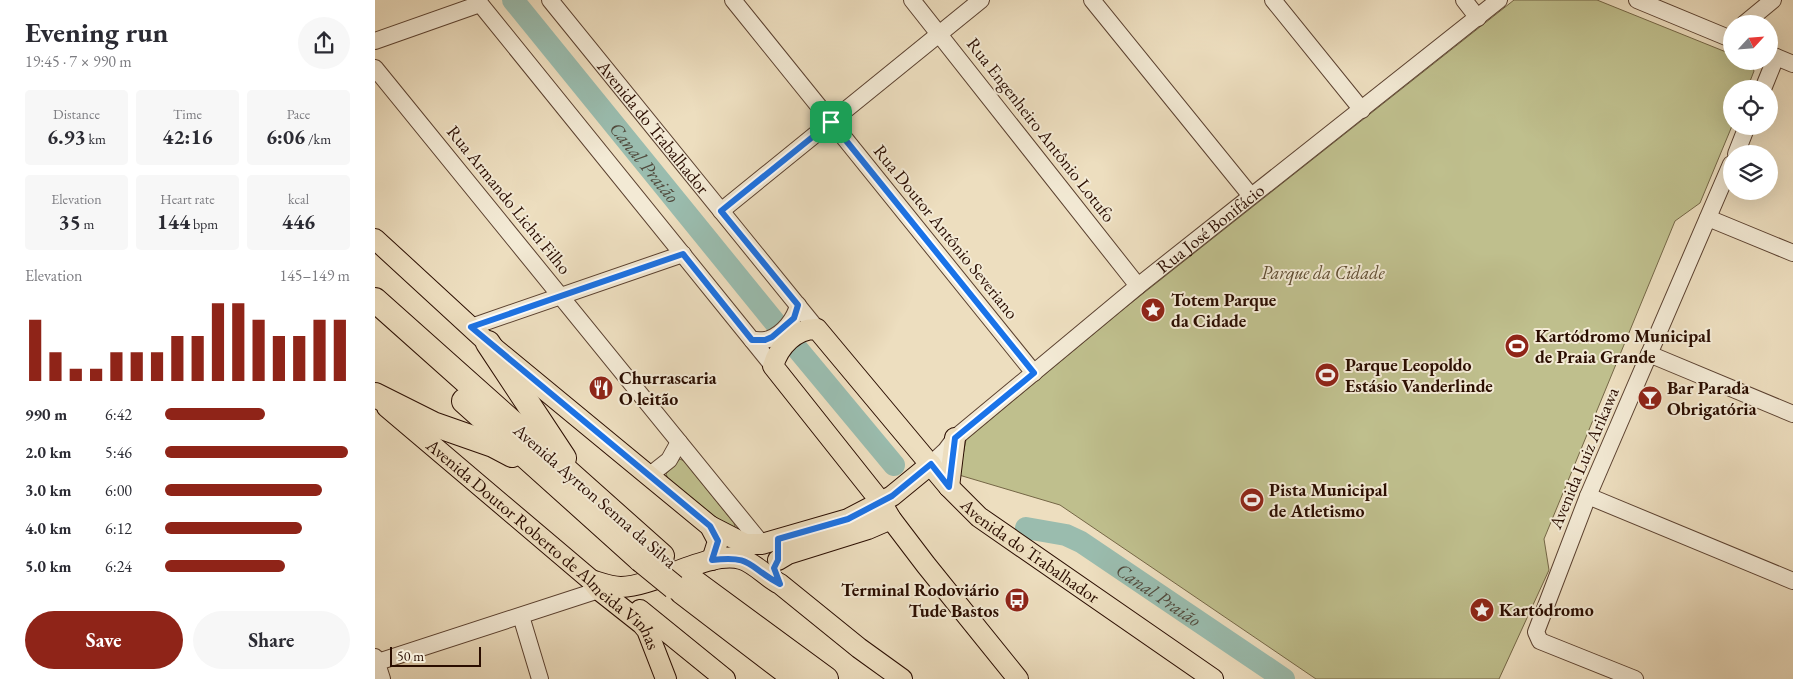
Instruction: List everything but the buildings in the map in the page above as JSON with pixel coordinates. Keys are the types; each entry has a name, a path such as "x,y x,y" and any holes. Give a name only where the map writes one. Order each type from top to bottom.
{"highway":[{"name":"Avenida Ayrton Senna da Silva","path":"375,300 603,503 652,558"},
{"name":"Avenida Ayrton Senna da Silva","path":"375,321 540,470 652,558 795,679"},
{"path":"480,335 563,457 603,503"},
{"path":"375,396 433,424 493,444 540,470"},
{"name":"Avenida Ayrton Senna da Silva","path":"682,583 826,679"}],"main road":[{"path":"375,239 480,335 710,526 745,544 770,542 886,510"},
{"path":"803,327 775,350 886,510 1018,679"},
{"name":"Avenida do Trabalhador","path":"803,327 916,446 962,502 995,529 1213,679"},
{"name":"Avenida Doutor Roberto de Almeida Vinhas","path":"375,396 645,627 664,674"},
{"path":"916,446 931,447 955,438 949,487"},
{"path":"780,584 774,568 778,560 788,554 869,530 900,490 931,464"},
{"path":"710,526 718,541 712,560"},
{"path":"770,542 778,560"},
{"path":"595,585 621,587 644,584 712,560 731,558 743,560 780,584 859,648 902,679"},
{"path":"644,584 635,598 640,610 725,679"},
{"name":"Avenida Doutor Roberto de Almeida Vinhas","path":"664,674 675,655 692,653"}],"street":[{"name":"Avenida do Trabalhador","path":"550,0 798,305 803,327"},
{"name":"Rua Doutor Antônio Severiano","path":"733,0 1034,373"},
{"name":"Rua Engenheiro Antônio Lotufo","path":"912,0 1139,286"},
{"path":"721,211 981,0"},
{"path":"1092,0 1251,196"},
{"path":"1273,0 1362,110"},
{"path":"1464,0 1478,18"},
{"path":"1473,0 1478,18"},
{"name":"Rua José Bonifácio","path":"931,464 946,450 955,438 1139,286 1499,0"},
{"path":"1637,0 1723,34"},
{"path":"1755,15 1773,0"},
{"path":"375,41 478,2 752,340 775,350"},
{"path":"1778,58 1793,64"},
{"name":"Rua Armando Lichti Filho","path":"375,68 679,442 770,542"},
{"name":"Avenida Luiz Arikawa","path":"1635,679 1540,641 1536,632 1588,496 1723,183"},
{"path":"1708,218 1793,253"},
{"path":"480,335 561,296 683,254"},
{"path":"798,305 803,327"},
{"path":"752,340 765,340 775,350"},
{"path":"1649,354 1793,414"},
{"path":"650,475 669,460 679,442"},
{"path":"1588,496 1793,581"},
{"path":"382,679 376,661 521,616 595,585"},
{"path":"521,616 541,679"}],"green space":[{"name":"Parque Leopoldo Estásio Vanderlinde","path":"1514,0 1597,0 1723,51 1723,70 1754,71 1750,80 1723,80 1723,135 1728,135 1700,203 1675,221 1544,539 1549,570 1499,679 1316,679 1060,505 959,475 966,440 1121,311"},
{"path":"680,459 684,461 734,523 736,530 731,531 669,481 666,474"}],"waterway":[{"name":"Canal Praião","path":"513,0 777,325"},
{"name":"Canal Praião","path":"795,346 894,465"},
{"name":"Canal Praião","path":"1026,528 1066,535 1081,542 1284,679"}],"place":[{"name":"Totem Parque da Cidade","path":"1153,310"},
{"name":"Kartódromo Municipal de Praia Grande","path":"1517,346"},
{"name":"Parque Leopoldo Estásio Vanderlinde","path":"1327,375"},
{"name":"Churrascaria O leitão","path":"601,388"},
{"name":"Bar Parada Obrigatória","path":"1650,398"},
{"name":"Pista Municipal de Atletismo","path":"1252,500"},
{"name":"Terminal Rodoviário Tude Bastos","path":"1017,600"},
{"name":"Kartódromo","path":"1482,610"}],"route":[{"path":"831,122 1034,373 955,438 949,487 931,464 892,496 857,515 778,539 778,560 774,568 780,584 743,560 731,558 712,560 715,556 718,541 710,526 471,327 683,254 752,340 769,339 791,321 796,315 798,305 721,211 831,122"}],"park label":[{"name":"Parque da Cidade","path":"1323,273"}]}
